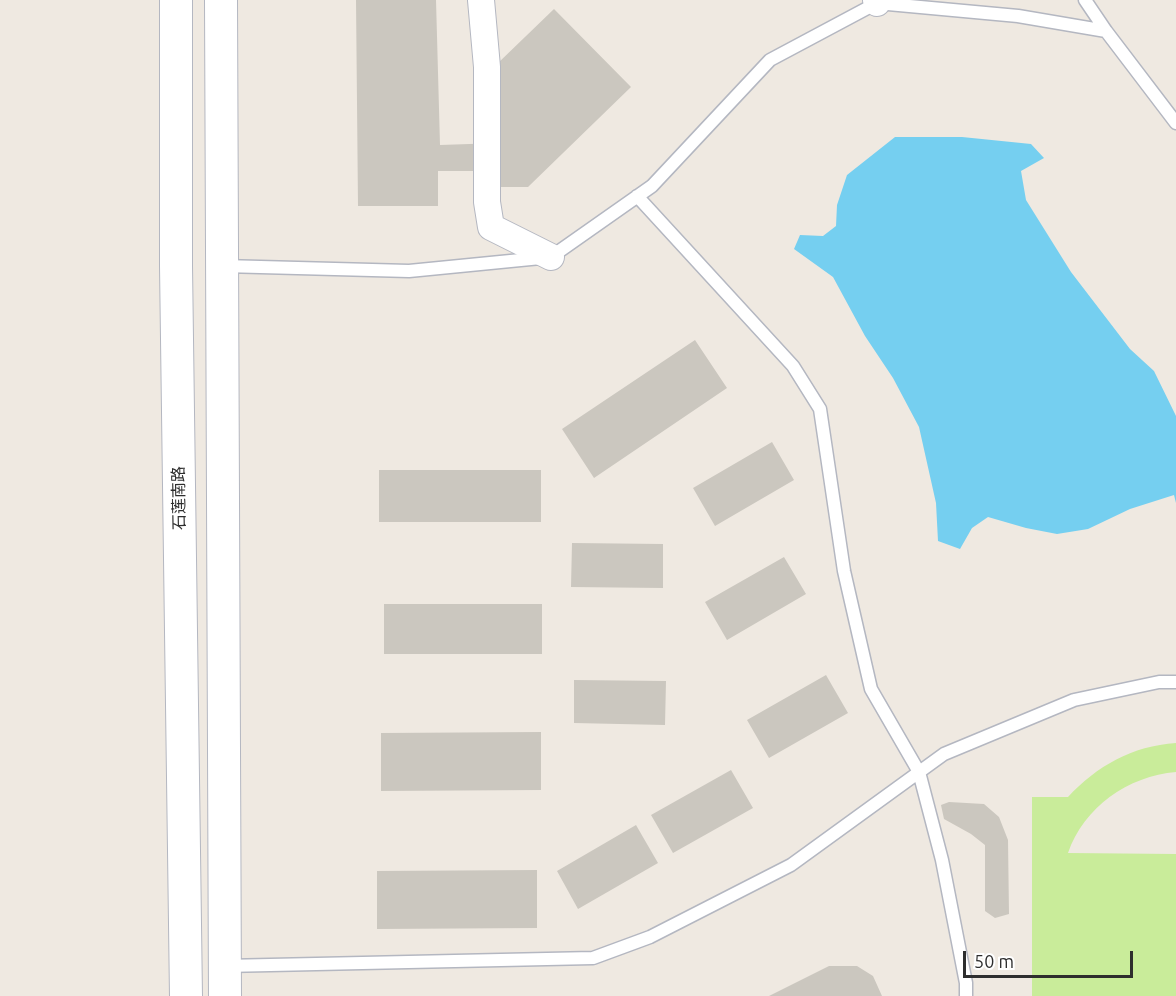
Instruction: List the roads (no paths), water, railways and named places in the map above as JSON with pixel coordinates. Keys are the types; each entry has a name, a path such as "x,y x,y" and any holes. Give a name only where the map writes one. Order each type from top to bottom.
{"street":[{"name":"石莲南路","path":"176,0 176,266 186,996"},
{"path":"221,0 224,981"},
{"path":"481,0 487,57 487,202 491,227 552,257"}],"lane":[{"path":"1084,0 1176,123"},
{"path":"222,266 409,271 552,257 652,186 770,60 877,2 1018,16 1106,31"},
{"path":"637,196 793,366 820,409 844,571 871,689 919,772 942,860 966,983 966,996"},
{"path":"224,981 593,958 650,937 791,865 944,754 1074,700 1159,682 1176,682"}],"water":[{"path":"895,137 962,137 1031,144 1044,158 1021,171 1026,200 1071,272 1130,349 1154,371 1176,416 1176,503 1174,495 1130,509 1088,529 1057,534 988,517 972,528 960,549 938,541 936,503 919,427 893,378 865,336 833,277 794,249 800,235 823,236 836,226 837,205 847,175"}]}
